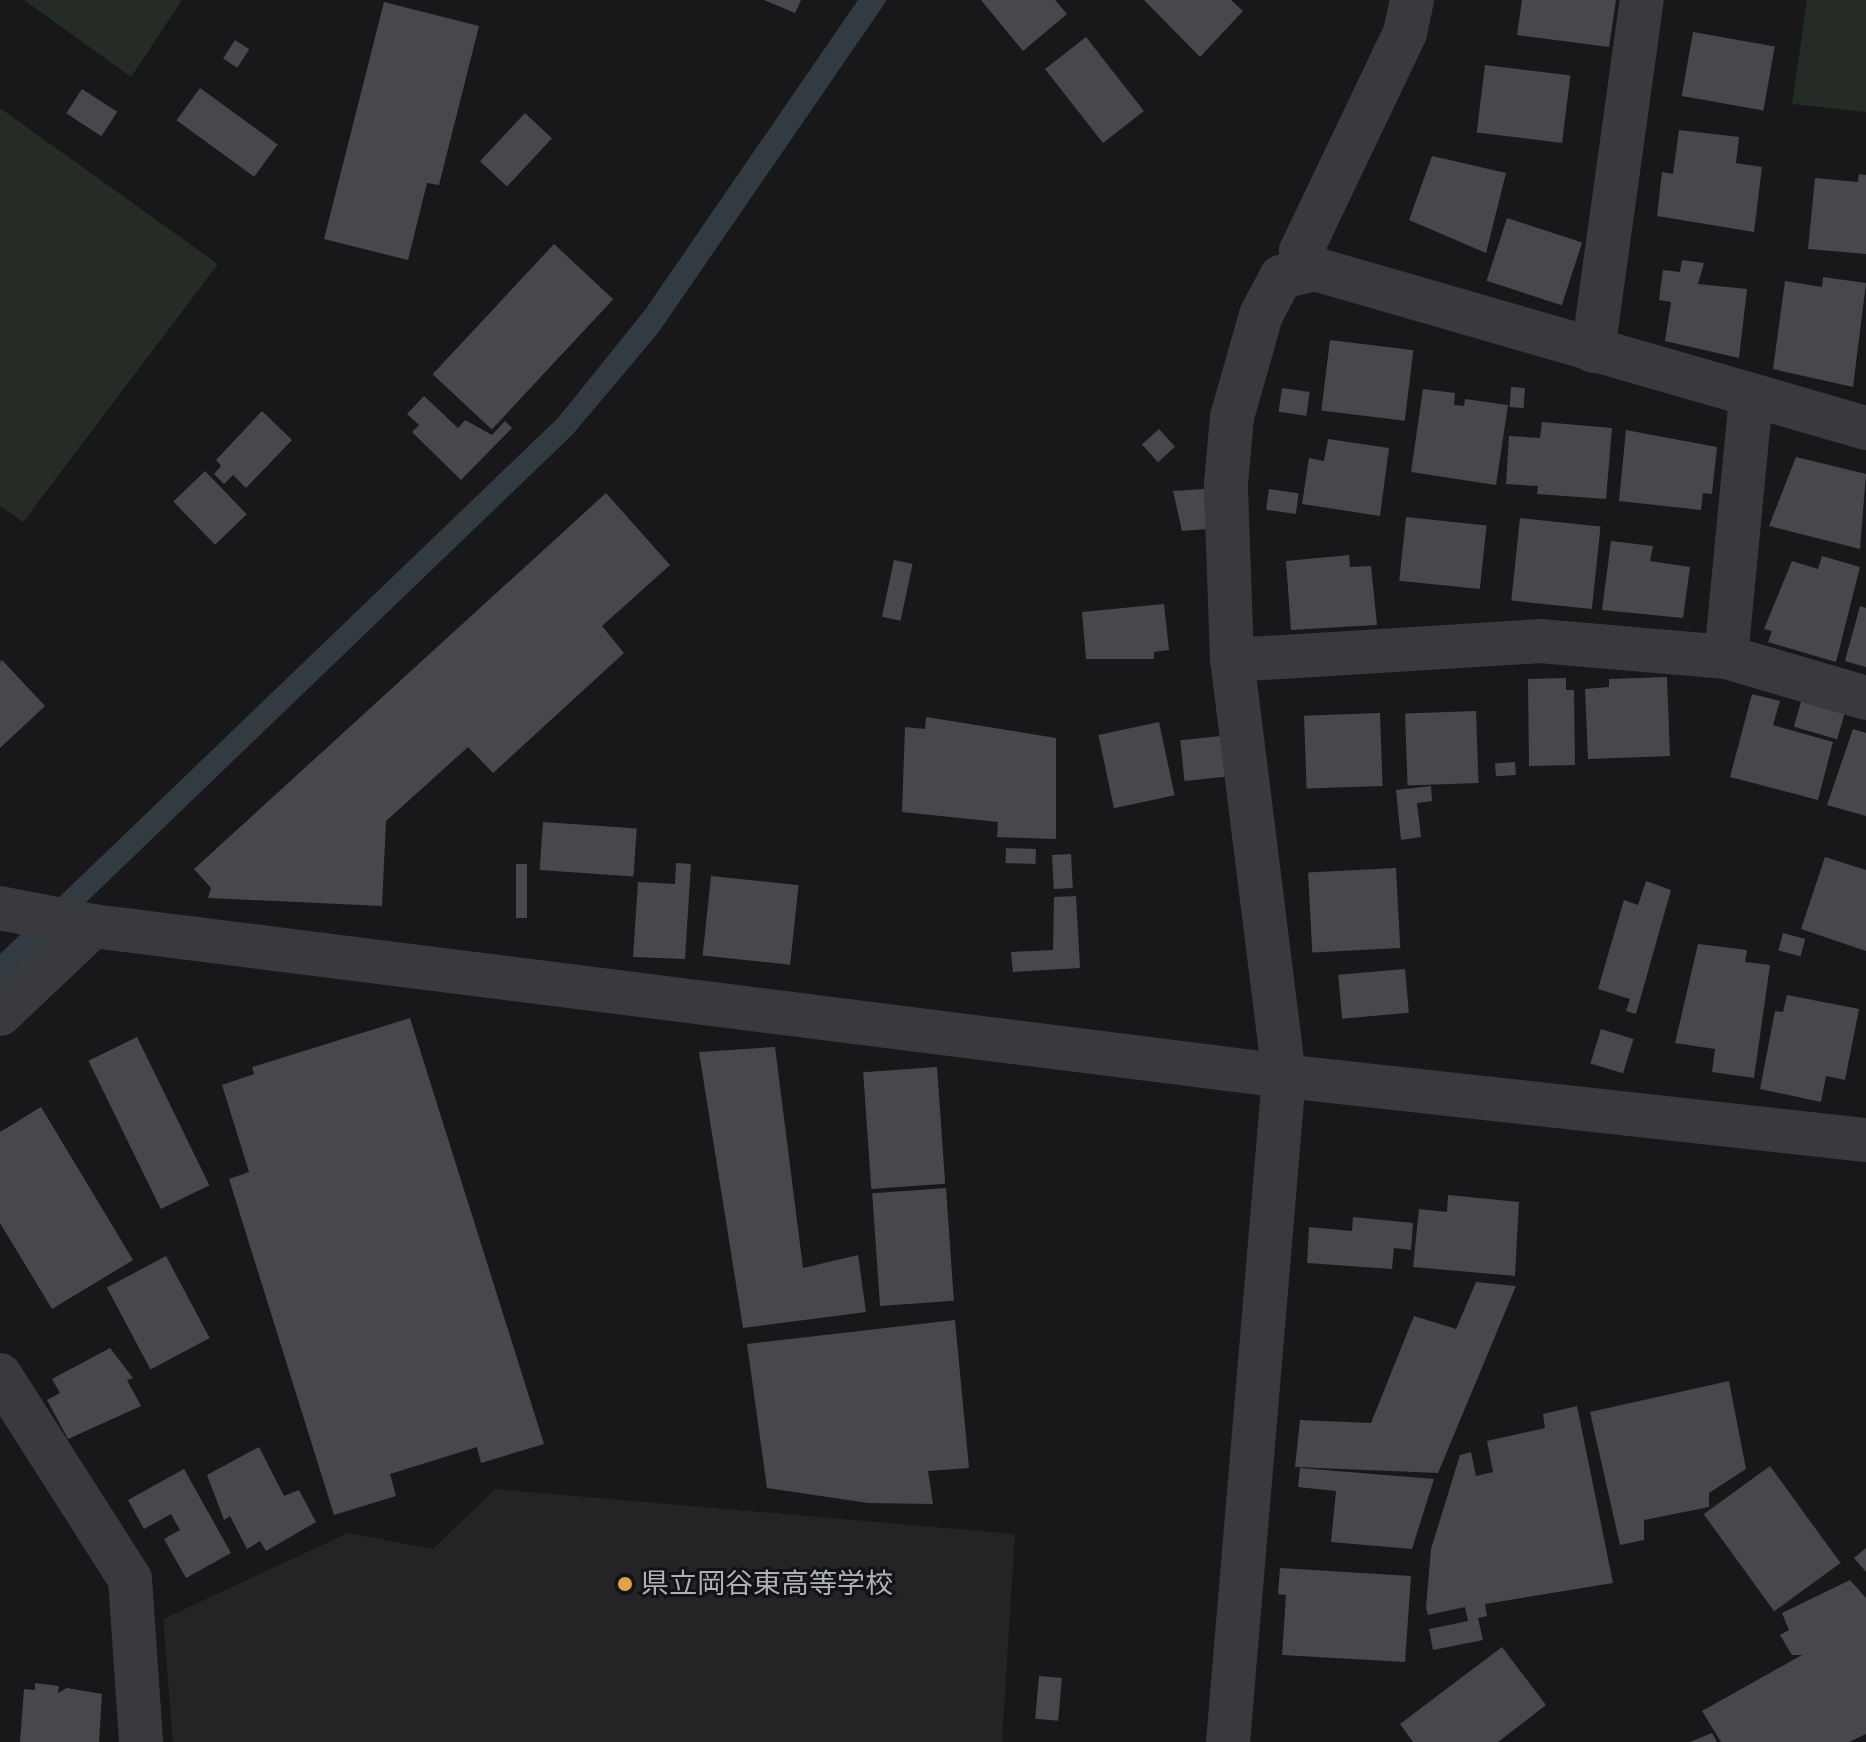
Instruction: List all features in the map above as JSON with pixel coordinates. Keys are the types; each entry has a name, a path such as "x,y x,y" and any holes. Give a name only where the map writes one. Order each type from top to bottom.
{"street":[{"path":"1315,269 1301,251 1405,33 1412,0"},
{"path":"1593,351 1642,0"},
{"path":"1228,1742 1284,1076 1232,660 1226,484 1232,417 1261,315 1281,277 1315,269 1866,428"},
{"path":"1726,657 1751,397"},
{"path":"1232,660 1540,641 1726,657 1866,698"},
{"path":"5,909 79,924 1284,1076 1866,1140"},
{"path":"0,1014 79,924"},
{"path":"0,1375 130,1579 141,1742"}],"shaded area":[{"path":"24,0 182,0 131,77"},
{"path":"858,0 887,0 658,333 573,434 0,985 0,954 558,418 645,310"},
{"path":"1807,0 1866,0 1866,112 1792,104"},
{"path":"0,108 218,264 23,522 0,506"},
{"name":"県立岡谷東高等学校","path":"495,1489 1015,1534 1002,1742 173,1742 163,1619 348,1533 433,1549"}],"building":[{"path":"764,0 801,0 795,13"},
{"path":"981,0 1055,0 1067,14 1023,51"},
{"path":"1144,0 1231,0 1243,11 1200,57"},
{"path":"1522,0 1616,0 1609,47 1517,35"},
{"path":"384,2 479,26 439,185 427,183 408,260 324,239"},
{"path":"1693,32 1775,46 1763,110 1682,96"},
{"path":"1086,37 1144,111 1103,143 1045,69"},
{"path":"235,40 249,49 237,68 223,58"},
{"path":"1485,65 1570,75 1562,143 1477,132"},
{"path":"200,88 278,144 254,177 176,120"},
{"path":"82,89 117,112 101,136 66,113"},
{"path":"525,113 552,138 507,187 480,161"},
{"path":"1679,130 1739,137 1736,163 1762,167 1754,232 1657,216 1662,172 1673,174"},
{"path":"1432,156 1506,173 1486,253 1409,220"},
{"path":"1859,174 1866,175 1866,254 1808,249 1815,178 1858,182"},
{"path":"1507,218 1582,242 1562,305 1487,281"},
{"path":"554,244 613,299 492,429 433,374"},
{"path":"1682,260 1704,263 1698,284 1747,289 1739,358 1665,341 1671,302 1659,300 1663,270 1680,272"},
{"path":"1823,277 1866,283 1853,387 1773,369 1785,281 1822,287"},
{"path":"1330,340 1413,350 1405,421 1321,410"},
{"path":"1511,387 1525,388 1524,408 1510,407"},
{"path":"1282,388 1310,392 1306,416 1279,412"},
{"path":"1423,389 1455,393 1454,405 1464,406 1465,399 1508,405 1496,485 1411,472"},
{"path":"424,396 458,428 465,420 492,435 505,421 512,428 461,480 412,432 419,425 407,414"},
{"path":"262,411 292,440 246,488 233,475 224,484 214,474 221,466 216,460"},
{"path":"1542,422 1612,428 1606,499 1537,494 1538,486 1506,484 1509,436 1540,438"},
{"path":"1159,429 1175,447 1158,462 1142,444"},
{"path":"1626,430 1717,447 1712,494 1703,493 1701,510 1619,501"},
{"path":"1328,439 1389,448 1380,516 1302,504 1309,458 1324,461"},
{"path":"1796,457 1866,474 1860,549 1769,526"},
{"path":"205,471 247,514 215,545 173,502"},
{"path":"1204,489 1207,529 1182,531 1173,491"},
{"path":"1269,489 1299,493 1296,514 1266,510"},
{"path":"606,493 670,565 602,626 624,653 493,773 468,747 386,821 382,906 208,898 211,888 194,869"},
{"path":"1406,517 1487,525 1480,589 1399,581"},
{"path":"1520,518 1601,526 1592,609 1511,601"},
{"path":"1611,541 1653,546 1650,561 1690,567 1683,618 1602,610"},
{"path":"1349,555 1350,567 1371,566 1377,625 1291,630 1286,561"},
{"path":"1822,556 1860,567 1836,662 1768,642 1772,631 1764,629 1792,561 1818,569"},
{"path":"894,560 913,564 901,621 882,617"},
{"path":"1164,604 1169,650 1154,652 1154,659 1086,659 1082,612"},
{"path":"1860,606 1866,608 1866,667 1845,661"},
{"path":"2,660 45,706 0,748 0,662"},
{"path":"1667,677 1670,756 1588,759 1585,689 1609,687 1609,679"},
{"path":"1566,678 1566,690 1574,690 1575,765 1529,766 1528,679"},
{"path":"1752,694 1780,701 1773,725 1833,742 1818,800 1730,777"},
{"path":"1803,695 1846,707 1837,739 1794,727"},
{"path":"1476,711 1479,783 1408,785 1405,713"},
{"path":"1380,713 1383,786 1307,789 1304,716"},
{"path":"926,717 1056,738 1056,839 997,837 998,822 902,812 905,727 925,729"},
{"path":"1159,722 1175,795 1114,808 1098,735"},
{"path":"1853,729 1866,733 1866,816 1827,805"},
{"path":"1221,736 1225,777 1185,781 1180,740"},
{"path":"1515,762 1516,775 1496,776 1495,763"},
{"path":"1431,786 1432,801 1417,803 1421,837 1401,840 1396,790"},
{"path":"543,822 637,829 633,876 540,870"},
{"path":"1006,848 1036,849 1035,864 1005,863"},
{"path":"1071,854 1073,888 1054,889 1052,855"},
{"path":"1825,857 1866,870 1866,951 1801,929"},
{"path":"676,863 691,864 685,959 633,957 638,882 675,884"},
{"path":"516,864 527,864 527,918 516,918"},
{"path":"1396,868 1400,948 1312,952 1308,873"},
{"path":"711,876 799,885 790,965 703,956"},
{"path":"1646,881 1671,890 1636,1014 1626,1011 1630,999 1598,989 1624,900 1638,905"},
{"path":"1076,896 1080,968 1013,972 1011,952 1053,950 1054,897"},
{"path":"1783,933 1805,939 1801,956 1778,950"},
{"path":"1698,944 1747,950 1745,962 1770,965 1754,1078 1712,1072 1715,1049 1675,1043"},
{"path":"1405,969 1409,1013 1342,1019 1338,975"},
{"path":"1787,995 1859,1009 1845,1080 1826,1076 1821,1102 1760,1089 1775,1011 1783,1012"},
{"path":"410,1018 544,1444 481,1463 477,1447 390,1474 396,1496 334,1515 229,1179 249,1172 222,1085 254,1074 252,1067"},
{"path":"1601,1029 1634,1039 1623,1073 1590,1063"},
{"path":"137,1037 209,1185 161,1209 88,1061"},
{"path":"775,1047 803,1268 858,1255 866,1312 743,1328 699,1052"},
{"path":"937,1067 945,1184 871,1189 863,1072"},
{"path":"41,1107 133,1260 52,1309 0,1223 0,1132"},
{"path":"946,1188 954,1301 880,1306 872,1193"},
{"path":"1448,1195 1519,1202 1515,1276 1413,1267 1419,1209 1447,1212"},
{"path":"1353,1217 1413,1223 1411,1250 1394,1248 1392,1269 1307,1263 1309,1227 1352,1231"},
{"path":"166,1256 210,1338 151,1370 107,1287"},
{"path":"1476,1282 1516,1286 1438,1473 1295,1467 1300,1420 1371,1423 1414,1316 1456,1329"},
{"path":"955,1320 969,1468 928,1471 933,1504 868,1503 767,1488 747,1344"},
{"path":"110,1348 133,1378 127,1380 141,1406 68,1439 47,1400 60,1393 52,1379"},
{"path":"1729,1381 1746,1469 1709,1493 1709,1507 1644,1520 1644,1540 1620,1545 1590,1412"},
{"path":"1577,1406 1613,1583 1485,1604 1487,1616 1478,1618 1483,1640 1433,1650 1429,1629 1468,1621 1465,1607 1428,1615 1426,1607 1431,1549 1460,1455 1471,1452 1476,1476 1493,1472 1487,1441 1545,1428 1543,1414"},
{"path":"259,1447 284,1496 299,1490 316,1522 266,1551 260,1541 247,1549 230,1516 224,1520 207,1475"},
{"path":"1770,1466 1841,1563 1774,1611 1704,1514"},
{"path":"1300,1468 1434,1479 1412,1549 1331,1542 1336,1491 1298,1487"},
{"path":"184,1469 231,1553 186,1578 164,1539 180,1530 171,1514 144,1529 128,1500"},
{"path":"1866,1548 1866,1572 1854,1558"},
{"path":"1280,1568 1411,1576 1405,1662 1282,1655 1286,1595 1278,1594"},
{"path":"1850,1580 1866,1598 1866,1734 1849,1742 1721,1742 1702,1711 1802,1655 1792,1655 1780,1635 1789,1630 1782,1613"},
{"path":"1502,1647 1546,1705 1498,1742 1413,1742 1400,1724"},
{"path":"1039,1676 1062,1678 1058,1721 1035,1719"},
{"path":"35,1683 59,1686 58,1693 67,1688 102,1694 99,1742 20,1742 24,1689 35,1690"},
{"path":"1712,1733 1717,1742 1690,1742"}],"place":[{"name":"県立岡谷東高等学校","path":"625,1584"}]}
